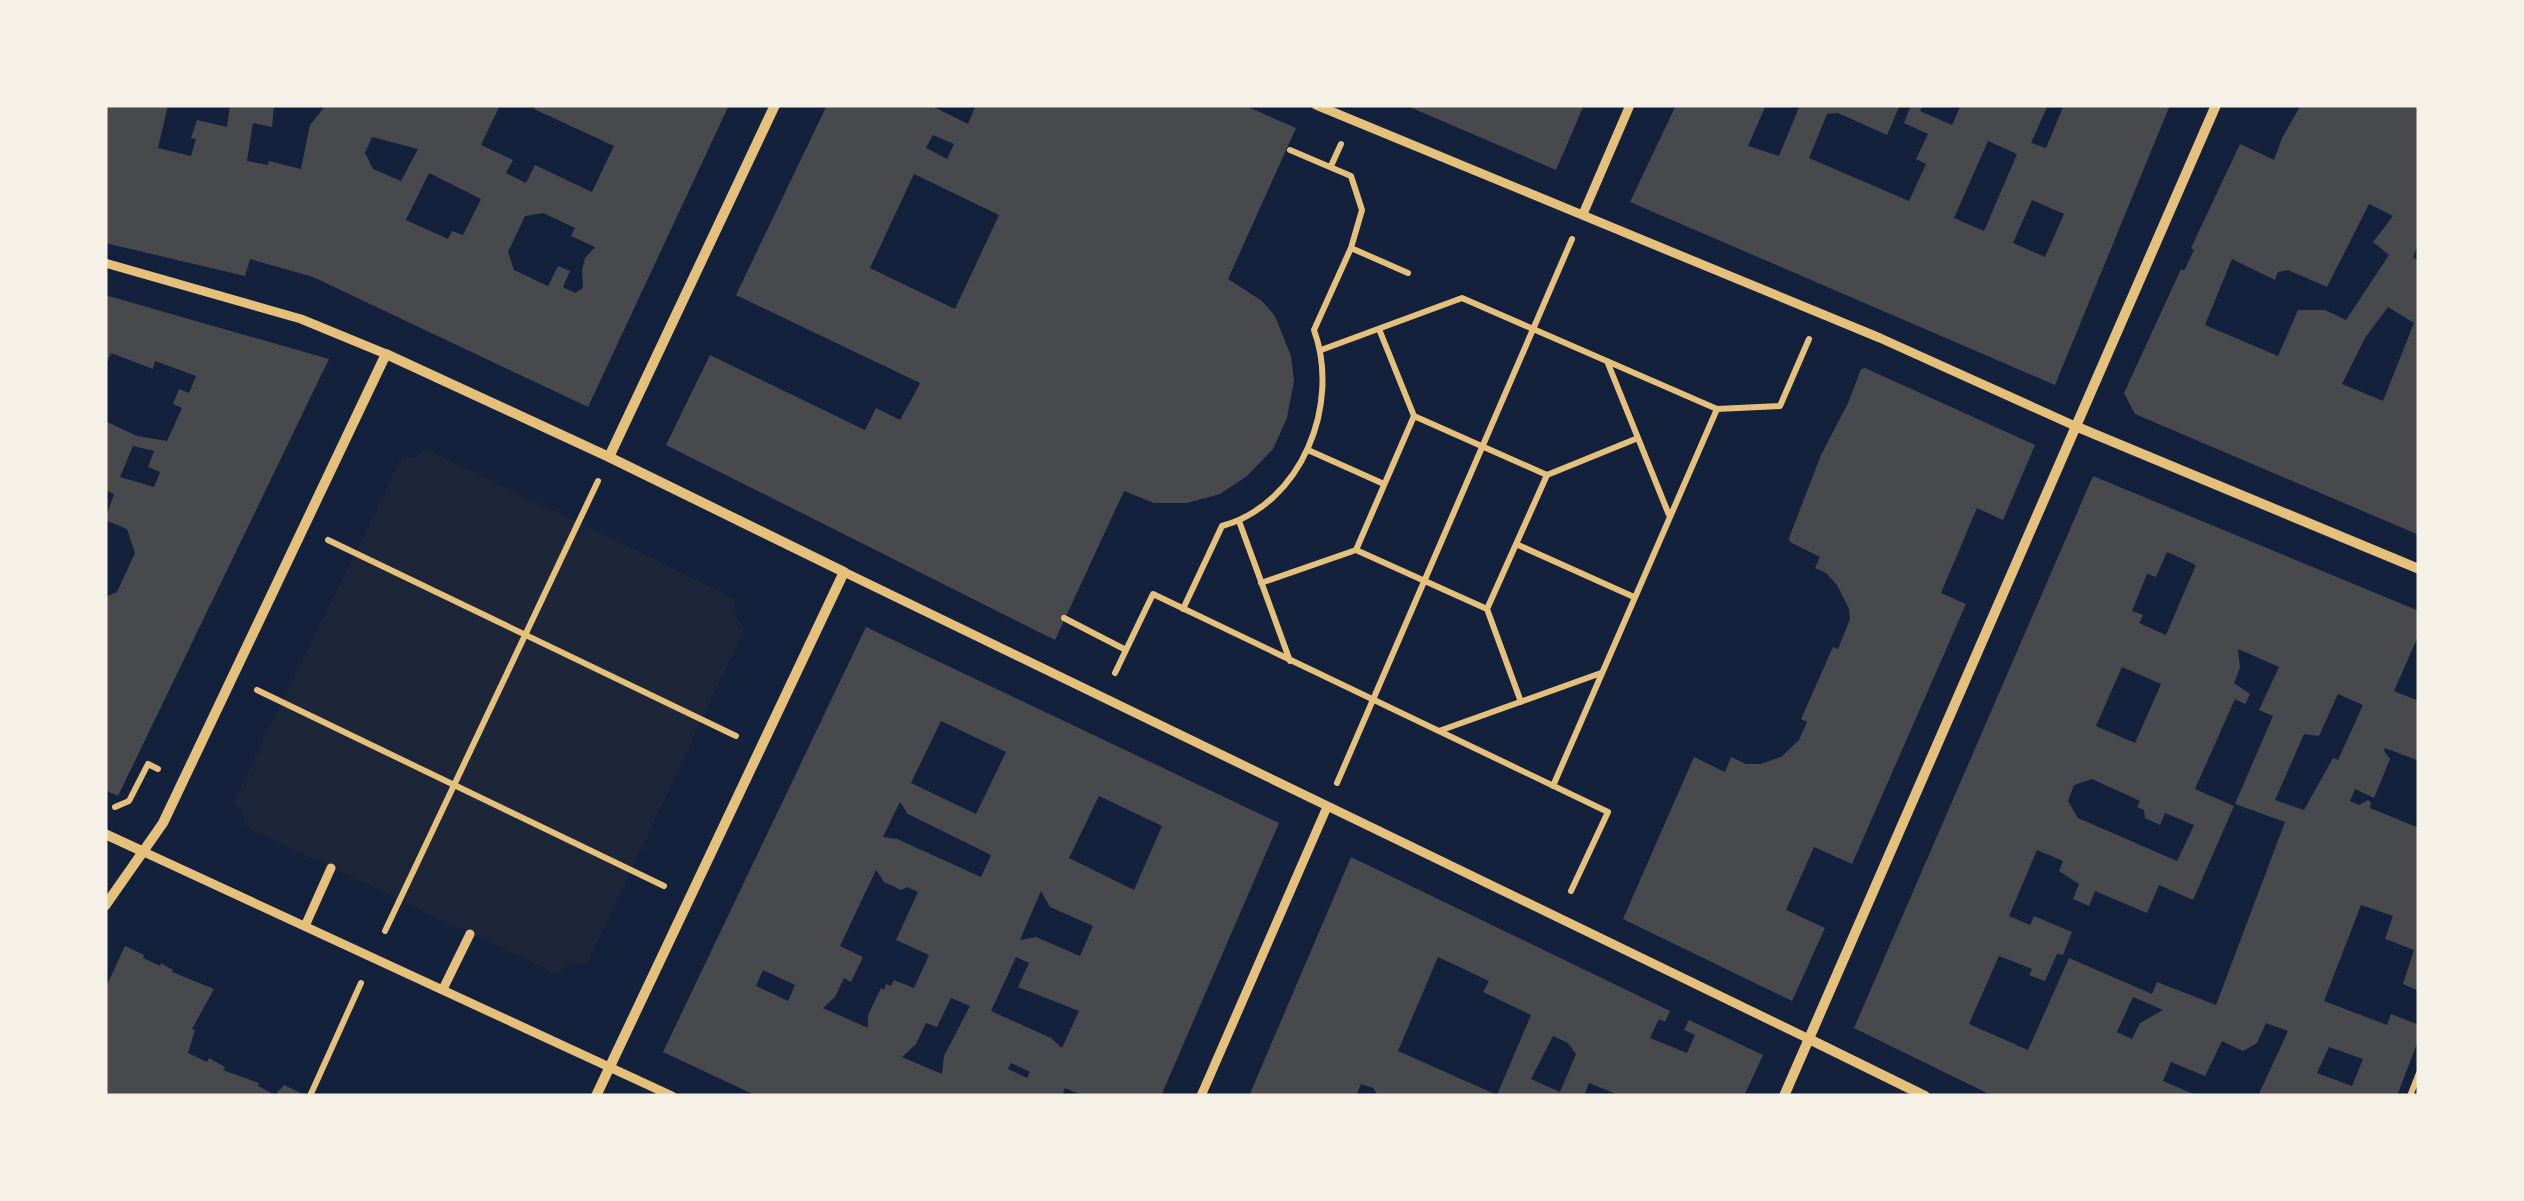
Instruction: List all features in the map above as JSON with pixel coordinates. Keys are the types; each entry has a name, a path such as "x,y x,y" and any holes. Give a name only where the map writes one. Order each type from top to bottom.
{"street":[{"path":"609,457 775,105"},
{"path":"1316,105 1819,313 2075,426 2419,569"},
{"path":"1583,214 1630,105"},
{"path":"1784,1096 2216,105"},
{"path":"105,264 301,320 386,354 609,457 1925,1096"},
{"path":"105,906 163,823 386,354"},
{"path":"596,1096 844,572"},
{"path":"1201,1096 1327,807"},
{"path":"105,834 672,1096"},
{"path":"305,926 331,868"},
{"path":"443,990 470,934"}],"path":[{"path":"1183,609 1222,526 1239,521 1265,504 1289,480 1308,450 1321,415 1324,383 1321,350 1314,330 1358,234 1362,210 1351,176 1290,150"},
{"path":"1351,248 1408,273"},
{"path":"1327,807 1560,266"},
{"path":"1321,350 1462,298 1717,409 1780,406 1819,313"},
{"path":"1379,329 1414,416 1547,475"},
{"path":"1607,361 1670,516"},
{"path":"1553,786 1717,409"},
{"path":"1356,550 1414,416"},
{"path":"1521,702 1487,609 1547,475 1638,438"},
{"path":"1308,450 1384,484"},
{"path":"310,1096 609,457"},
{"path":"1239,521 1290,661"},
{"path":"1516,544 1634,597"},
{"path":"1262,583 1356,550 1487,609"},
{"path":"356,553 702,720"},
{"path":"1064,618 1126,650 1153,594 1608,812 1558,918"},
{"path":"1438,731 1602,673"},
{"path":"282,703 630,870"},
{"path":"2410,1096 2419,1072"}],"shaded area":[{"path":"425,448 736,599 733,614 745,628 587,964 569,963 558,975 244,826 244,813 233,802 402,457 415,457"}],"building":[{"path":"106,105 168,105 158,148 191,156 197,120 227,127 230,105 274,105 272,127 253,123 247,161 268,165 269,161 301,169 310,125 326,105 500,105 481,145 513,160 506,173 526,183 535,165 592,192 614,146 534,109 536,105 729,105 588,407 313,277 250,259 245,276 105,243","holes":["372,137 418,149 401,181 373,169 365,153","429,173 481,199 463,235 452,231 448,239 406,220","543,213 575,228 571,236 595,247 585,258 583,288 575,293 563,287 570,271 558,266 548,286 514,270 508,252 525,216"]},
{"path":"827,105 930,105 968,124 976,105 1243,105 1296,128 1228,279 1262,301 1275,316 1291,356 1294,381 1287,418 1273,449 1247,476 1220,494 1187,503 1154,503 1124,491 1055,640 666,445 710,355 865,430 876,408 900,420 920,383 736,295","holes":["933,135 954,144 947,159 926,148","914,174 999,215 955,309 870,268"]},
{"path":"1405,105 1584,105 1556,170"},
{"path":"1676,105 1766,105 1748,146 1779,156 1800,105 1900,105 1887,135 1838,113 1827,114 1809,158 1909,201 1926,164 1916,159 1928,134 1904,123 1911,105 1923,105 1920,111 1952,125 1961,105 2048,105 2031,143 2046,148 2064,105 2170,105 2055,385 1630,202","holes":["1988,141 2017,154 1984,231 1954,218","2032,200 2064,214 2045,257 2013,243"]},
{"path":"2301,105 2419,105 2419,243 2413,257 2419,261 2419,535 2135,414 2124,393 2181,269 2184,271 2194,250 2191,248 2240,144 2274,160","holes":["2369,204 2393,216 2373,242 2389,255 2346,320 2325,310 2298,310 2278,356 2205,325 2232,259 2275,280 2278,272 2288,270 2327,287","2388,307 2414,323 2383,401 2342,384 2365,338"]},
{"path":"105,295 329,359 118,796 105,790 105,597 117,592 135,553 127,529 105,520 114,494 105,490 105,421 137,436 167,441 182,408 173,404 179,389 189,393 196,376 155,361 153,369 111,353 105,367","holes":["133,446 154,451 148,467 160,472 154,487 120,477"]},
{"path":"1861,369 2035,445 2003,520 1977,508 1941,593 1966,604 1852,864 1814,847 1786,910 1825,928 1792,1001 1623,919 1694,757 1725,772 1731,757 1746,764 1761,764 1781,757 1799,740 1807,722 1801,719 1850,619 1837,585 1815,568 1820,557 1789,538 1821,455"},
{"path":"2093,476 2419,611 2419,634 2394,691 2419,701 2419,761 2385,748 2390,759 2374,798 2355,789 2350,801 2359,805 2368,800 2370,808 2419,828 2419,991 2403,984 2414,950 2385,939 2393,916 2361,905 2324,1001 2387,1025 2391,1014 2419,1025 2419,1038 2397,1096 2258,1096 2288,1031 2266,1023 2257,1043 2243,1051 2222,1041 2205,1076 2171,1062 2163,1081 2198,1096 1993,1096 1854,1028","holes":["2167,552 2196,565 2166,635 2139,623 2143,615 2132,611 2147,574 2156,577","2238,649 2279,667 2259,710 2273,716 2235,804 2285,822 2216,1005 2157,982 2152,994 2069,958 2028,1050 1969,1024 1999,956 2032,969 2029,975 2045,981 2057,954 2063,955 2072,932 2034,916 2030,925 2009,916 2037,850 2063,861 2059,871 2079,884 2073,899 2089,906 2095,891 2147,913 2159,885 2193,900 2234,806 2195,789 2235,699 2245,704 2250,694 2234,683 2240,668","2122,667 2161,684 2135,743 2096,726","2338,694 2363,705 2338,760 2333,758 2304,810 2275,800 2304,734 2319,736","2092,779 2140,801 2137,807 2144,810 2145,818 2160,825 2165,813 2194,825 2177,861 2078,818 2068,801 2074,785","2133,997 2163,1010 2140,1023 2132,1039 2117,1032","2329,1047 2363,1059 2352,1086 2317,1073"]},
{"path":"866,627 1279,823 1161,1096 1084,1096 1065,1088 1062,1096 757,1096 663,1052","holes":["941,721 1006,752 976,814 911,783","1099,796 1162,826 1134,890 1069,858","900,802 908,814 991,855 981,877 897,839 883,837","876,870 884,882 918,892 896,940 929,955 914,988 894,980 891,986 881,988 868,1015 868,1028 823,1008 835,997 844,978 851,982 863,957 840,946","1041,891 1050,907 1093,926 1080,956 1036,937 1020,940","1016,957 1029,963 1018,987 1079,1011 1062,1048 1051,1038 991,1011","763,970 795,985 788,1001 756,986","951,998 970,1006 944,1056 942,1074 902,1057 916,1044 926,1023 937,1027","1011,1063 1030,1072 1027,1078 1008,1069"]},
{"path":"1351,857 1670,1011 1665,1022 1659,1019 1650,1038 1687,1053 1695,1035 1684,1030 1689,1020 1763,1055 1744,1096 1621,1096 1589,1083 1584,1096 1378,1096 1373,1088 1361,1084 1356,1096 1249,1096","holes":["1438,957 1489,981 1483,992 1531,1015 1497,1095 1398,1051","1553,1036 1568,1043 1576,1054 1560,1092 1531,1079"]},
{"path":"125,946 214,989 192,1029 195,1030 188,1053 207,1062 209,1058 225,1067 223,1070 259,1083 275,1095 284,1085 307,1096 105,1096 105,989"}]}
